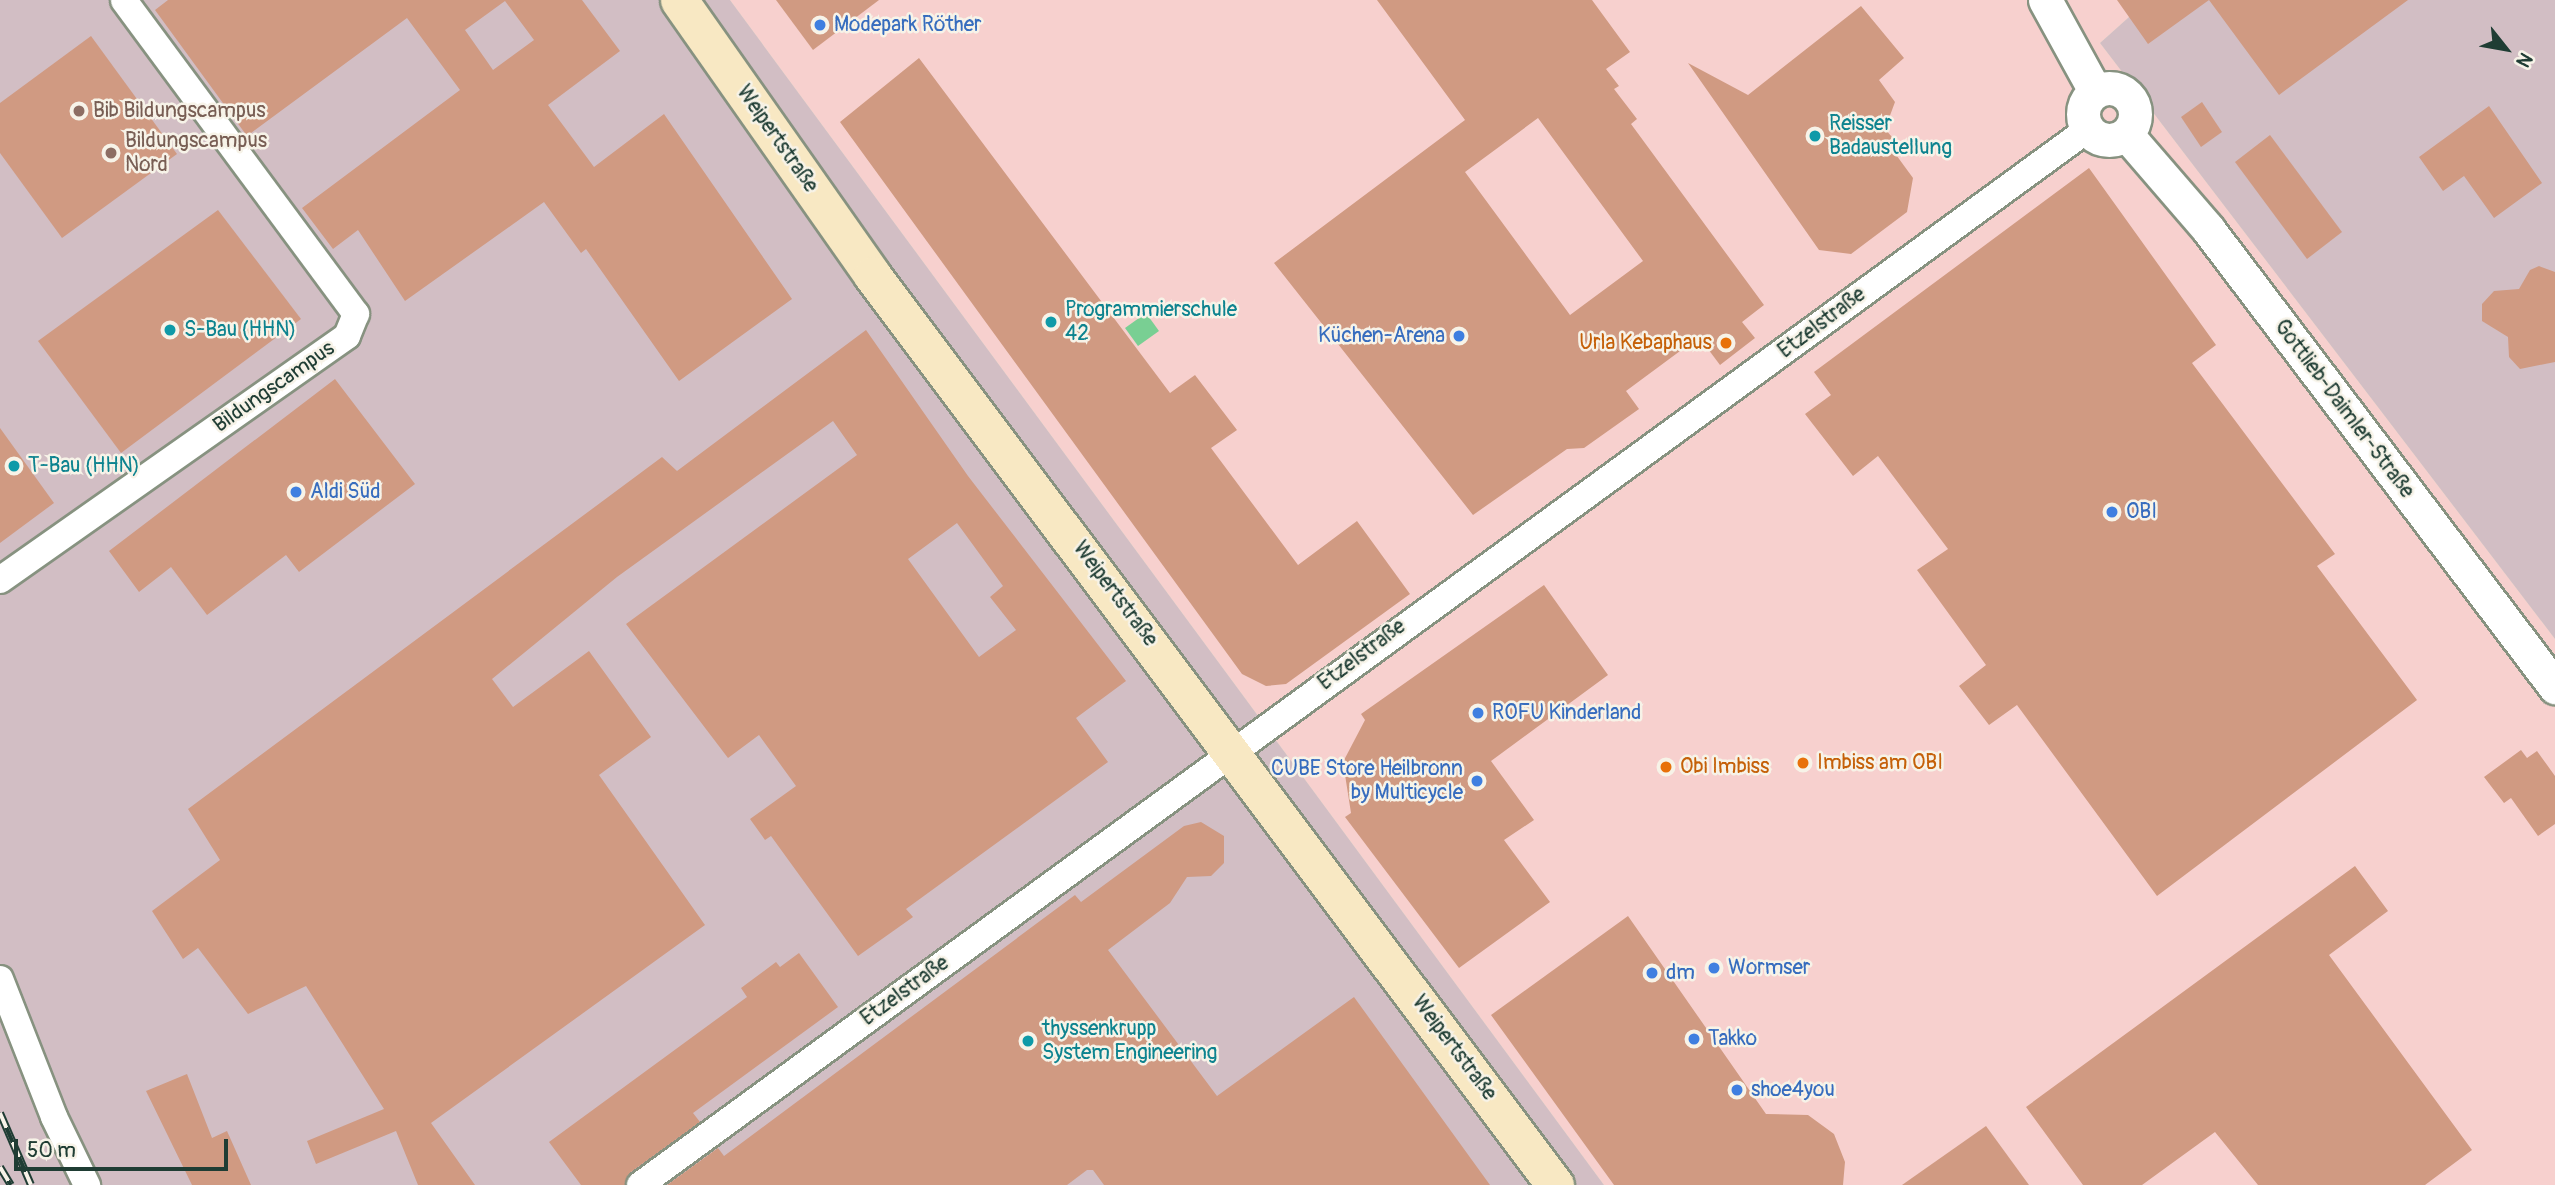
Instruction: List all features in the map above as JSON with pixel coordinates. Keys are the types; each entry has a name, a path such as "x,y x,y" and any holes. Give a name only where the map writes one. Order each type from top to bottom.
{"main road":[{"name":"Weipertstraße","path":"679,0 872,275 1234,751 1555,1185"}],"street":[{"name":"Bildungscampus","path":"0,580 347,336 356,314 124,0"},
{"path":"2045,0 2095,91"},
{"path":"2115,88 2132,98 2137,117 2127,135 2113,141 2099,139 2087,130 2083,116 2085,102 2095,91 2115,88"},
{"name":"Etzelstraße","path":"640,1185 2087,130"},
{"name":"Gottlieb-Daimler-Straße","path":"2127,135 2208,229 2555,687"},
{"path":"0,979 54,1117 87,1185"}],"shaded area":[{"path":"0,0 730,0 1604,1185 0,1185"},
{"path":"730,0 2148,0 2100,43 2555,639 2555,1185 1604,1185"},
{"path":"2148,0 2555,0 2555,639 2100,43"}],"green space":[{"path":"1146,313 1159,331 1138,346 1125,328"}],"building":[{"path":"168,0 582,0 620,51 548,105 594,167 664,114 792,299 679,381 586,249 581,253 544,202 405,301 358,230 333,249 302,208 460,90 407,18 247,136 155,10","holes":["505,1 534,40 493,70 465,30"]},
{"name":"Modepark Röther","path":"776,0 879,0 813,50"},
{"path":"1377,0 1592,0 1630,52 1606,69 1619,86 1614,89 1637,119 1631,124 1764,305 1742,322 1755,338 1720,365 1699,337 1626,391 1639,409 1584,448 1567,449 1473,515 1274,263 1465,120","holes":["1538,118 1643,261 1570,315 1465,172"]},
{"path":"2117,0 2209,0 2148,44"},
{"path":"2209,0 2408,0 2279,95"},
{"name":"Reisser Badaustellung","path":"1861,6 1904,58 1879,80 1895,102 1885,129 1898,144 1894,152 1913,178 1907,212 1851,254 1819,250 1688,63 1748,95"},
{"path":"91,36 177,154 62,238 0,153 0,103"},
{"name":"Programmierschule 42","path":"919,58 1170,393 1195,375 1237,430 1211,448 1298,565 1357,521 1410,594 1286,684 1266,686 1242,674 840,122"},
{"path":"2202,102 2222,132 2201,147 2181,117"},
{"path":"2489,106 2542,183 2494,218 2464,176 2443,191 2419,157"},
{"path":"2270,135 2342,232 2307,259 2235,162"},
{"name":"OBI","path":"2089,168 2216,345 2192,363 2335,554 2317,566 2417,700 2157,896 2017,705 1989,725 1959,686 1986,665 1917,570 1948,549 1878,456 1853,476 1805,414 1831,395 1814,372"},
{"name":"S-Bau (HHN)","path":"218,210 301,319 121,453 38,341"},
{"path":"2539,266 2555,272 2555,362 2520,369 2509,357 2508,337 2482,321 2482,304 2494,291 2519,289 2530,270"},
{"path":"866,330 968,476 1126,681 1076,718 1108,762 906,909 913,917 858,956 771,836 765,840 750,819 796,786 759,735 728,758 626,624 857,455 833,421 617,577 492,679 513,707 589,651 651,737 599,775 705,925 431,1123 475,1185 418,1185 396,1131 316,1164 307,1141 384,1109 306,986 248,1014 198,948 183,959 152,911 220,860 188,809 662,457 677,471","holes":["957,523 1003,586 990,597 1016,630 979,657 908,559"]},
{"name":"Aldi Süd","path":"335,379 415,484 299,572 286,555 207,615 171,567 139,592 109,551"},
{"name":"T-Bau (HHN)","path":"0,428 54,503 0,543"},
{"path":"1544,585 1608,675 1491,761 1534,820 1504,840 1550,902 1459,968 1345,817 1351,813 1343,762 1365,720 1361,714"},
{"path":"2521,750 2527,758 2537,751 2555,776 2555,824 2538,836 2511,798 2504,803 2484,777"},
{"name":"thyssenkrupp System Engineering","path":"1201,822 1224,836 1224,863 1211,876 1187,877 1170,903 1108,950 1217,1096 1354,997 1490,1185 1104,1185 1093,1170 1087,1170 1067,1185 667,1185 718,1148 724,1156 1075,895 1081,902 1184,826"},
{"path":"2355,866 2388,911 2329,955 2472,1150 2425,1185 2258,1185 2215,1132 2142,1185 2083,1185 2026,1107"},
{"path":"1628,916 1766,1114 1808,1115 1834,1134 1845,1162 1843,1185 1614,1185 1491,1015"},
{"path":"799,953 838,1007 693,1113 700,1122 631,1172 625,1185 581,1185 549,1142 747,997 741,988 776,962 780,967"},
{"path":"187,1074 212,1138 227,1131 251,1185 192,1185 146,1091"},
{"path":"1986,1126 2029,1185 1902,1185"}],"railway":[{"path":"0,1113 31,1185"},
{"path":"0,1167 11,1185"}],"place":[{"name":"Modepark Röther","path":"820,25"},
{"name":"Bib Bildungscampus","path":"79,111"},
{"name":"Reisser Badaustellung","path":"1815,136"},
{"name":"Bildungscampus Nord","path":"111,153"},
{"name":"Programmierschule 42","path":"1051,322"},
{"name":"S-Bau (HHN)","path":"170,330"},
{"name":"Küchen-Arena","path":"1459,336"},
{"name":"Urla Kebaphaus","path":"1726,343"},
{"name":"T-Bau (HHN)","path":"14,466"},
{"name":"Aldi Süd","path":"296,492"},
{"name":"OBI","path":"2112,512"},
{"name":"ROFU Kinderland","path":"1478,713"},
{"name":"Imbiss am OBI","path":"1803,763"},
{"name":"Obi Imbiss","path":"1666,767"},
{"name":"CUBE Store Heilbronn by Multicycle","path":"1477,781"},
{"name":"Wormser","path":"1714,968"},
{"name":"dm","path":"1652,973"},
{"name":"Takko","path":"1694,1039"},
{"name":"thyssenkrupp System Engineering","path":"1028,1041"},
{"name":"shoe4you","path":"1737,1090"}]}
